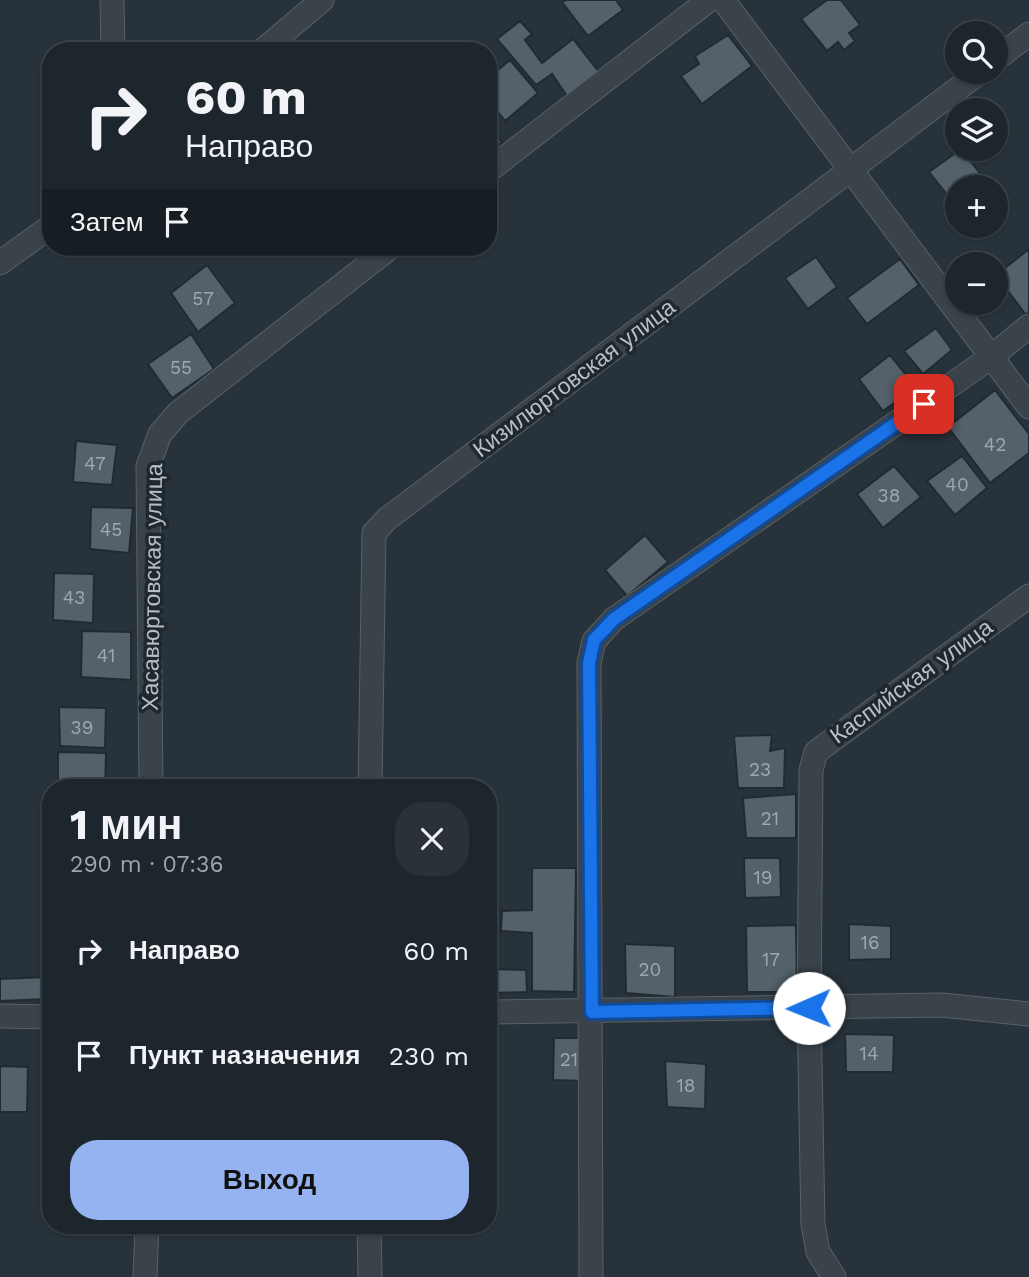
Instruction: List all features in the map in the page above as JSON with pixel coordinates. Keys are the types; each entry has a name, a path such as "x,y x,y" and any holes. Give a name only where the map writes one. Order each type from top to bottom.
{"street":[{"path":"113,0 113,42"},
{"path":"273,42 322,0"},
{"path":"497,165 709,0"},
{"path":"723,0 1029,407"},
{"path":"1008,50 1029,34"},
{"name":"Кизилюртовская улица","path":"370,779 374,533 387,519 963,84"},
{"path":"0,263 42,233"},
{"name":"Хасавюртовская улица","path":"151,779 148,466 160,434 178,413 379,256"},
{"path":"591,1277 589,663 594,640 614,619 990,358 1029,326"},
{"name":"Каспийская улица","path":"834,1277 818,1252 813,1224 809,1008 811,770 816,752 1029,596"},
{"path":"497,1012 942,1004 1029,1014"},
{"path":"0,1016 42,1017"},
{"path":"145,1277 146,1234"},
{"path":"369,1234 370,1277"}],"building":[{"path":"616,0 623,10 588,36 562,2"},
{"path":"827,0 841,0 860,25 849,33 855,41 844,50 838,42 827,51 801,19"},
{"path":"520,21 532,34 525,40 542,63 573,39 599,72 567,96 552,74 536,85 497,39"},
{"path":"728,35 752,66 702,104 681,76 699,64 695,56"},
{"path":"510,60 538,93 505,121 497,111 497,71"},
{"path":"945,160 970,161 981,175 945,175 945,192 929,172"},
{"path":"1029,249 1029,312 1026,315 1008,291 1008,266"},
{"path":"816,257 837,287 808,309 785,278"},
{"path":"900,259 919,285 867,324 847,298"},
{"path":"207,265 235,303 198,332 171,293"},
{"path":"936,328 952,350 923,374 904,351"},
{"path":"191,334 214,369 172,398 148,364"},
{"path":"890,355 916,387 883,411 859,379"},
{"path":"995,390 1029,434 1029,453 990,483 948,427"},
{"path":"76,441 117,445 112,485 73,482"},
{"path":"962,456 987,488 955,515 927,481"},
{"path":"894,466 921,497 883,528 857,494"},
{"path":"91,507 133,508 129,553 90,549"},
{"path":"645,535 668,562 627,596 605,570"},
{"path":"54,573 94,574 93,623 53,620"},
{"path":"82,631 131,632 131,680 81,677"},
{"path":"59,707 106,708 105,748 60,746"},
{"path":"772,735 770,751 785,748 784,788 738,788 734,736"},
{"path":"58,752 106,753 105,779 58,779"},
{"path":"796,794 796,838 746,838 743,798"},
{"path":"744,858 780,858 781,897 745,898"},
{"path":"532,868 576,868 574,992 532,991 532,933 501,931 502,911 532,910"},
{"path":"849,924 891,926 891,959 849,960"},
{"path":"796,925 797,992 747,992 746,926"},
{"path":"625,944 675,946 675,997 626,993"},
{"path":"497,969 526,970 527,992 497,993"},
{"path":"42,977 42,999 0,1001 0,979"},
{"path":"845,1034 894,1035 893,1072 846,1072"},
{"path":"554,1038 584,1038 584,1081 553,1080"},
{"path":"665,1061 706,1064 705,1109 667,1107"},
{"path":"0,1066 28,1067 27,1112 0,1112"}],"route":[{"path":"809,1008 592,1012 589,663 594,640 614,619 924,404"}]}
